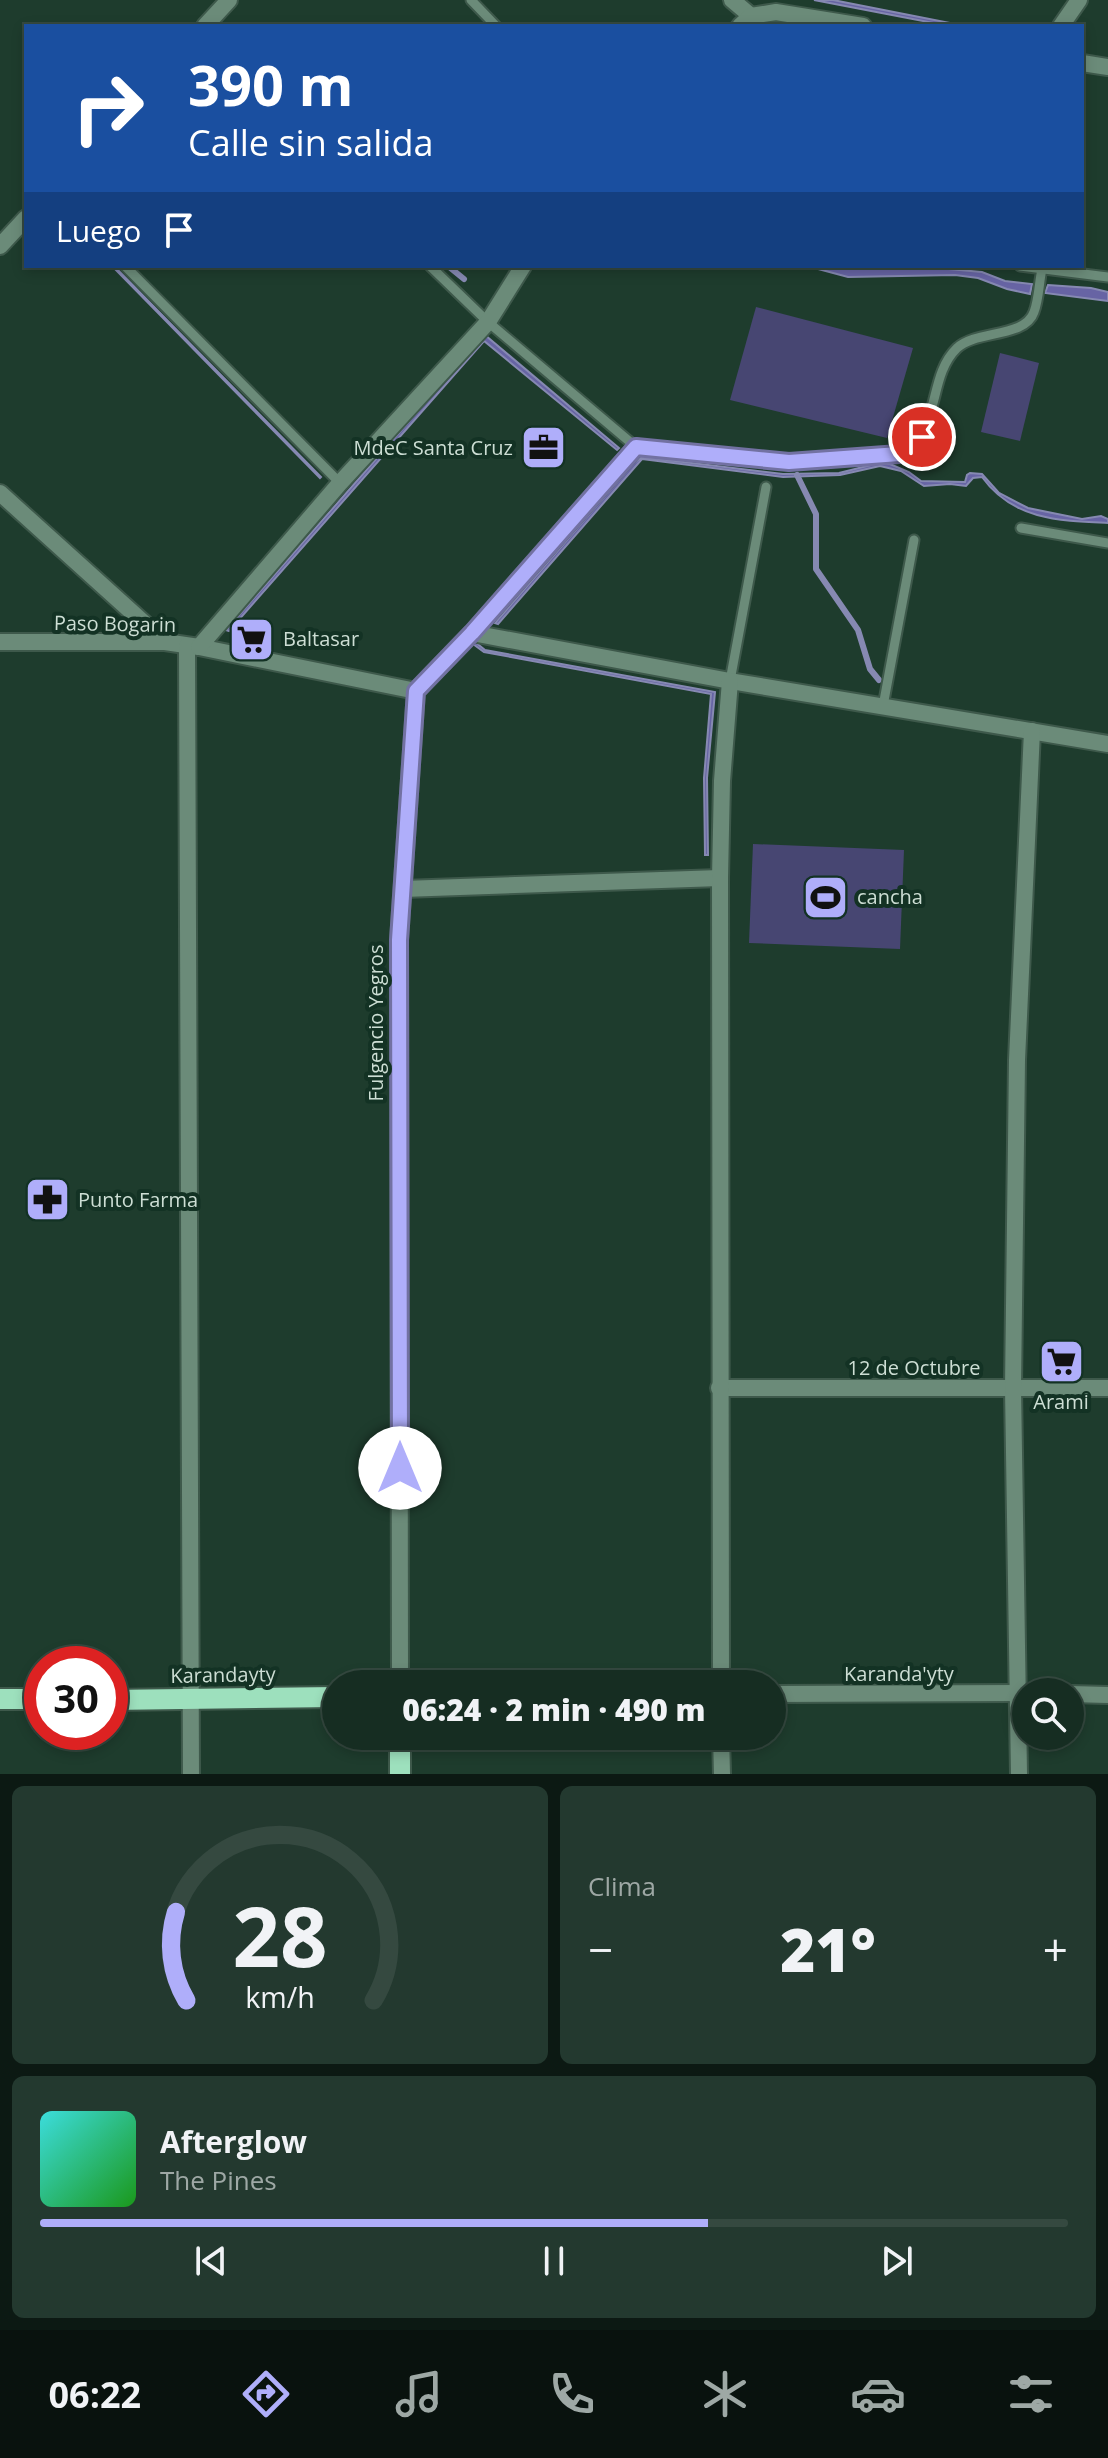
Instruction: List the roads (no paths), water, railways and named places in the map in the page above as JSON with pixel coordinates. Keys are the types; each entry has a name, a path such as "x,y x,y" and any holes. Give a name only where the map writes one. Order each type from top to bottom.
{"main road":[{"name":"Karandayty","path":"128,1700 322,1697"},
{"path":"0,1699 24,1699"},
{"path":"400,1750 400,1774"}],"street":[{"path":"207,24 229,0"},
{"path":"732,0 745,21 776,12 851,24"},
{"path":"1062,24 1079,0"},
{"path":"1084,63 1108,67"},
{"path":"0,246 24,220"},
{"path":"191,1774 193,646 488,322 522,268"},
{"path":"416,691 472,633 636,447"},
{"path":"0,493 165,642"},
{"path":"472,633 730,681 1108,744"},
{"name":"Paso Bogarin","path":"0,642 165,642 416,691"},
{"path":"721,1670 720,878 722,781 730,681"},
{"name":"Fulgencio Yegros","path":"400,1670 399,940 416,691"},
{"path":"1022,1678 1013,1388 1017,1060 1032,731"},
{"path":"403,889 720,878"},
{"name":"12 de Octubre","path":"719,1388 1108,1388"},
{"name":"Karanda'yty","path":"786,1694 1012,1693"},
{"path":"1084,1694 1108,1695"},
{"path":"721,1750 722,1774"},
{"path":"1019,1774 1020,1750"}],"lane":[{"path":"471,0 494,24"},
{"path":"127,268 340,483"},
{"path":"432,268 488,322 636,447 789,462 899,454 913,448 922,437 945,370 957,348 969,340 1014,329 1028,321 1034,314 1042,269"},
{"path":"1035,268 1108,277"},
{"path":"730,681 766,487"},
{"path":"1021,528 1108,543"},
{"path":"883,706 914,540"}],"waterway":[{"path":"450,268 464,279"},
{"path":"797,475 816,514 816,569 858,630 870,669 879,680"}],"place":[{"name":"MdeC Santa Cruz","path":"544,448"},
{"name":"Baltasar","path":"252,639"},
{"name":"cancha","path":"826,897"},
{"name":"Punto Farma","path":"47,1200"},
{"name":"Arami","path":"1061,1362"}]}
